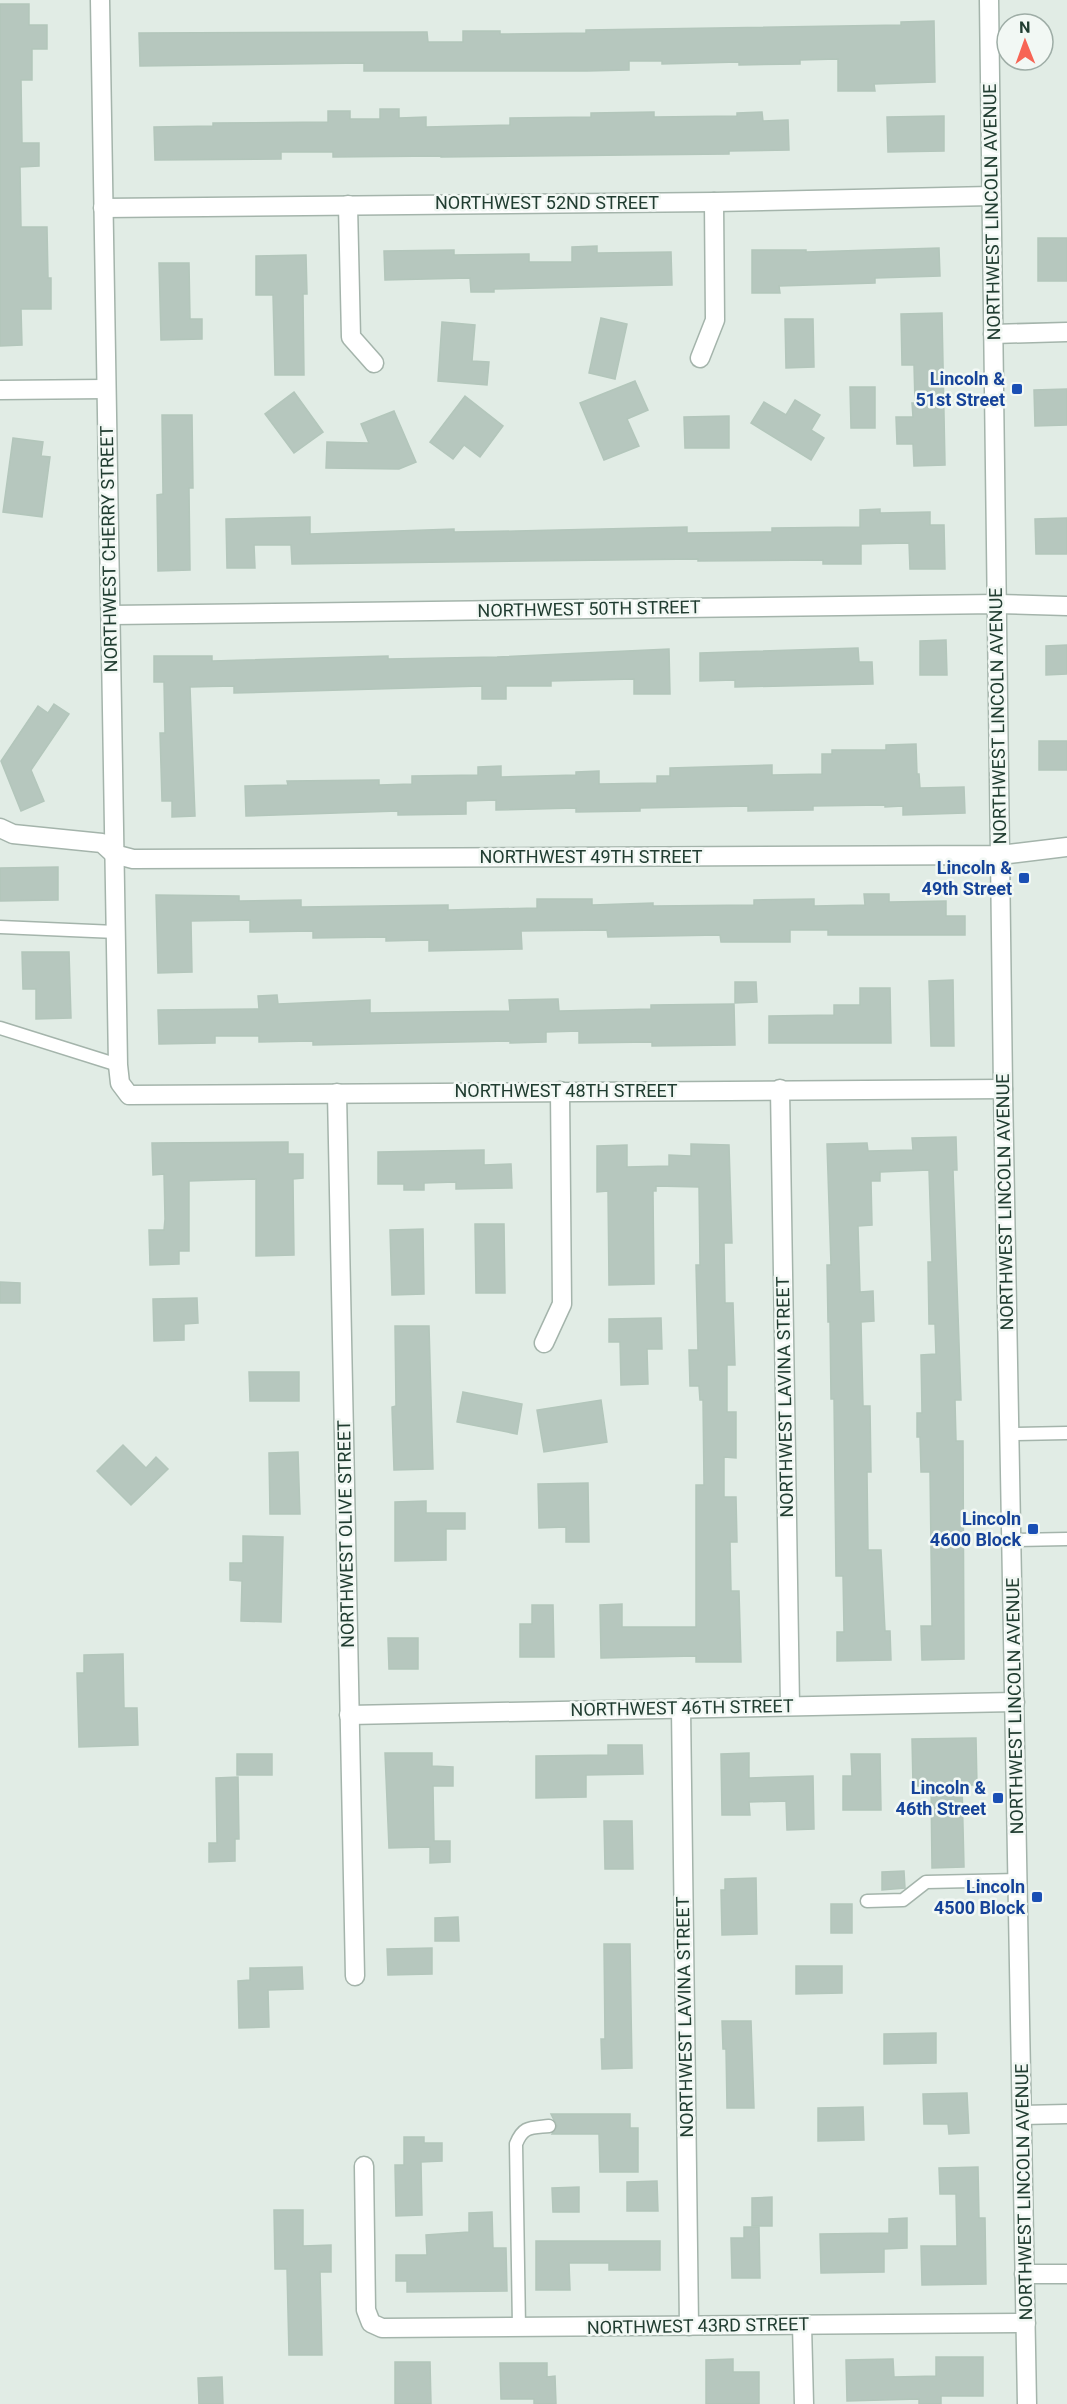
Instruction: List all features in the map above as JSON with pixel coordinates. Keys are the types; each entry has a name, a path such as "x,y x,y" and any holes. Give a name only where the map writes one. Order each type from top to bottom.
{"street":[{"name":"NORTHWEST CHERRY STREET","path":"100,0 118,1065 120,1083 129,1095"},
{"name":"NORTHWEST LINCOLN AVENUE","path":"989,0 1003,1089 1027,2404"},
{"name":"NORTHWEST 52ND STREET","path":"103,208 714,202 992,196"},
{"path":"700,358 715,320 714,202"},
{"path":"348,205 351,337 374,363"},
{"path":"993,334 1067,332"},
{"path":"0,390 106,389"},
{"name":"NORTHWEST 50TH STREET","path":"111,615 997,604 1067,606"},
{"name":"NORTHWEST 49TH STREET","path":"0,828 13,834 102,843 114,854 133,859 1000,855 1067,847"},
{"name":"NORTHWEST LAVINA STREET","path":"780,1089 790,1706"},
{"name":"NORTHWEST 48TH STREET","path":"129,1095 1003,1089"},
{"path":"544,1343 562,1304 560,1091"},
{"name":"NORTHWEST OLIVE STREET","path":"337,1093 355,1976"},
{"name":"NORTHWEST 46TH STREET","path":"349,1715 1015,1702"},
{"name":"NORTHWEST LAVINA STREET","path":"681,1708 689,2326"},
{"path":"1022,2115 1067,2114"},
{"name":"NORTHWEST 43RD STREET","path":"364,2166 366,2310 371,2323 382,2328 1026,2323"},
{"path":"1024,2274 1067,2274"},
{"path":"802,2325 804,2404"}],"lane":[{"path":"0,927 116,932"},
{"path":"0,1028 118,1065"},
{"path":"1010,1434 1067,1433"},
{"path":"1012,1540 1067,1539"},
{"path":"867,1900 903,1900 926,1882 1018,1880"},
{"path":"519,2327 516,2144 526,2128 549,2127"}],"building":[{"path":"0,4 29,4 29,25 47,25 47,49 32,49 32,80 21,80 22,143 39,143 39,166 20,167 21,227 47,227 51,309 21,309 22,345 0,346"},
{"path":"934,21 935,82 874,84 875,91 838,91 838,59 800,60 800,64 739,65 739,62 662,64 662,61 629,61 629,70 587,71 364,71 364,63 140,66 139,33 427,32 428,42 463,42 463,31 500,31 500,34 586,33 586,30 901,25 901,22"},
{"path":"380,109 399,109 399,118 426,117 426,127 510,125 510,118 591,117 591,113 654,112 654,117 737,116 737,113 762,112 763,121 788,120 789,150 729,151 729,154 441,157 333,157 333,152 281,152 281,159 155,160 154,127 213,126 213,123 328,122 328,111 350,111 350,119 380,119"},
{"path":"944,116 944,151 888,152 887,117"},
{"path":"1038,238 1067,238 1067,281 1038,281"},
{"path":"597,246 597,253 671,252 672,285 494,289 494,292 471,292 470,278 385,280 384,251 454,250 454,255 529,254 529,262 572,262 572,247"},
{"path":"939,248 940,276 875,278 875,283 779,286 780,293 752,293 752,250 806,250 806,252"},
{"path":"306,255 307,294 303,294 304,375 275,375 273,295 256,295 256,256"},
{"path":"159,263 189,263 190,319 202,319 202,339 161,340"},
{"path":"942,313 945,465 914,466 913,444 897,444 896,417 913,417 912,403 915,403 914,365 902,365 901,314"},
{"path":"601,318 627,324 615,379 589,373"},
{"path":"785,319 813,319 814,367 786,368"},
{"path":"442,322 475,325 472,361 489,362 487,385 438,381"},
{"path":"635,381 648,410 627,419 639,446 604,460 580,403"},
{"path":"850,387 875,387 875,428 851,428"},
{"path":"1067,389 1067,425 1035,426 1034,390"},
{"path":"294,392 323,432 294,453 265,414"},
{"path":"465,396 503,426 480,457 464,445 453,459 430,442"},
{"path":"795,400 820,415 811,430 824,438 811,460 751,423 764,402 786,415"},
{"path":"394,411 416,462 399,469 326,468 327,442 369,443 361,424"},
{"path":"162,415 192,415 193,488 189,488 190,570 158,571 157,495 163,494"},
{"path":"729,416 729,448 685,448 684,417"},
{"path":"13,438 43,442 41,456 50,457 42,517 3,512"},
{"path":"880,509 880,513 930,512 930,525 944,525 945,569 910,569 909,543 861,544 861,564 823,564 823,560 698,561 698,559 292,564 291,545 254,545 255,568 227,568 226,519 310,517 310,534 454,529 454,532 687,527 687,533 772,532 772,528 860,527 860,510"},
{"path":"1067,518 1067,554 1036,554 1035,519"},
{"path":"946,640 947,675 920,675 920,641"},
{"path":"1067,645 1067,674 1046,675 1046,646"},
{"path":"858,648 859,662 872,662 873,684 735,687 735,680 700,681 700,653"},
{"path":"669,649 670,694 634,694 634,679 551,681 551,686 506,686 506,699 482,699 482,686 234,693 234,686 190,687 195,816 172,817 172,801 162,801 160,733 165,733 164,682 154,682 154,656 212,656 212,661 388,656 388,659 497,657"},
{"path":"54,704 69,714 31,770 44,801 21,811 1,761 38,706 48,713"},
{"path":"1039,741 1067,741 1067,770 1039,770"},
{"path":"916,744 920,788 964,787 965,813 903,815 903,806 885,807 885,805 813,806 813,810 748,811 748,806 640,808 640,811 576,812 576,808 496,810 496,800 466,801 466,814 398,815 398,811 246,816 245,786 288,785 287,781 379,780 379,785 412,784 412,776 478,775 478,767 501,766 501,777 576,775 576,772 599,771 599,784 657,783 657,776 670,776 670,768 772,765 772,775 822,774 822,754 832,754 832,750 886,750 886,745"},
{"path":"58,867 58,900 0,901 0,868"},
{"path":"864,894 889,894 889,902 946,901 946,916 965,916 965,935 828,935 828,930 790,930 790,942 721,942 720,935 608,937 607,930 521,931 522,949 429,951 429,940 386,941 386,937 313,938 313,931 250,932 250,920 191,921 192,972 158,973 156,895 239,896 239,901 301,900 301,907 448,905 448,910 537,908 537,899 592,899 592,905 653,903 653,906 754,905 754,900 814,899 814,906 865,905"},
{"path":"22,952 69,952 71,1018 36,1019 36,989 23,989"},
{"path":"953,980 954,1046 931,1046 929,981"},
{"path":"735,982 756,982 757,1002 735,1003"},
{"path":"860,988 890,988 891,1043 769,1043 769,1016 834,1015 834,1005 860,1005"},
{"path":"277,995 278,1004 370,1000 370,1013 510,1011 509,1000 558,999 559,1011 651,1009 651,1005 734,1004 735,1045 652,1046 652,1042 579,1043 579,1031 546,1032 546,1042 313,1045 313,1041 259,1042 259,1036 215,1036 215,1043 159,1044 158,1010 259,1009 258,996"},
{"path":"956,1137 957,1170 953,1170 961,1400 955,1400 956,1441 963,1441 964,1659 922,1660 921,1626 932,1626 930,1472 921,1472 917,1413 922,1413 921,1355 936,1354 935,1324 929,1324 928,1262 932,1262 929,1170 880,1172 880,1181 871,1181 872,1225 858,1226 860,1292 873,1291 874,1321 861,1322 863,1406 870,1406 871,1472 867,1472 868,1550 881,1550 885,1631 890,1631 891,1660 837,1661 837,1632 844,1632 843,1576 836,1576 834,1399 831,1399 830,1322 828,1322 827,1265 831,1265 827,1144 867,1143 868,1151 913,1150 912,1138"},
{"path":"288,1142 288,1154 303,1154 303,1178 293,1179 294,1255 256,1256 256,1179 189,1181 189,1251 179,1251 179,1264 150,1265 149,1230 164,1230 165,1219 164,1174 153,1175 152,1143"},
{"path":"691,1144 729,1145 732,1243 724,1243 725,1303 733,1303 735,1365 727,1365 727,1412 736,1412 736,1458 724,1457 724,1497 736,1497 737,1542 730,1542 731,1591 739,1591 741,1662 696,1662 696,1656 601,1658 600,1605 622,1604 622,1627 696,1627 696,1485 704,1485 703,1400 700,1400 699,1386 690,1386 689,1350 698,1350 696,1265 700,1265 699,1187 656,1186 656,1191 653,1191 654,1284 609,1285 608,1191 597,1192 597,1146 627,1145 627,1167 669,1166 669,1155 691,1156"},
{"path":"484,1150 484,1165 511,1164 512,1188 456,1189 456,1182 424,1183 424,1190 404,1190 404,1184 378,1184 378,1152"},
{"path":"475,1224 504,1224 505,1293 476,1293"},
{"path":"423,1229 424,1294 392,1295 390,1230"},
{"path":"0,1282 20,1283 20,1303 0,1303"},
{"path":"197,1298 198,1323 184,1324 184,1340 154,1341 153,1299"},
{"path":"661,1318 662,1349 647,1349 648,1384 621,1385 620,1342 609,1342 609,1319"},
{"path":"395,1326 429,1326 433,1469 394,1470 392,1407 396,1406"},
{"path":"249,1372 299,1372 299,1401 250,1401"},
{"path":"463,1392 522,1404 517,1434 457,1422"},
{"path":"601,1400 607,1442 544,1452 537,1410"},
{"path":"123,1445 146,1468 156,1457 168,1469 131,1505 97,1471"},
{"path":"298,1452 300,1514 270,1514 269,1453"},
{"path":"588,1483 589,1542 566,1542 566,1527 539,1528 538,1484"},
{"path":"426,1501 426,1513 465,1513 465,1529 446,1529 446,1560 395,1561 395,1502"},
{"path":"243,1536 283,1537 281,1622 241,1621 242,1581 230,1580 230,1563 243,1563"},
{"path":"532,1605 553,1605 554,1657 520,1657 520,1624 532,1624"},
{"path":"388,1638 418,1638 418,1669 389,1669"},
{"path":"123,1654 124,1708 137,1708 138,1745 79,1747 77,1673 84,1673 84,1655"},
{"path":"976,1738 977,1785 962,1785 964,1867 932,1868 931,1786 913,1786 912,1739"},
{"path":"608,1745 642,1745 643,1774 586,1775 586,1797 536,1798 536,1756 608,1755"},
{"path":"385,1753 432,1753 432,1766 453,1767 453,1786 433,1786 434,1841 450,1841 450,1862 430,1863 430,1847 389,1848"},
{"path":"749,1753 749,1778 813,1776 814,1829 787,1830 786,1801 749,1802 750,1815 722,1815 721,1754"},
{"path":"237,1754 272,1754 272,1775 237,1775"},
{"path":"851,1754 880,1754 881,1810 843,1810 843,1776 852,1776"},
{"path":"238,1777 239,1839 235,1839 235,1861 209,1862 209,1843 217,1843 216,1778"},
{"path":"604,1821 632,1821 633,1869 605,1869"},
{"path":"904,1871 905,1888 882,1890 882,1872"},
{"path":"756,1878 757,1934 722,1935 721,1890 725,1890 725,1879"},
{"path":"831,1904 852,1904 852,1933 831,1933"},
{"path":"458,1917 459,1941 435,1941 435,1918"},
{"path":"604,1944 630,1944 632,2068 602,2069 601,2039 605,2039"},
{"path":"432,1948 432,1974 388,1975 387,1949"},
{"path":"796,1966 842,1966 842,1993 796,1994"},
{"path":"302,1967 303,1989 268,1990 269,2027 239,2028 238,1981 250,1980 250,1968"},
{"path":"722,2021 751,2021 754,2108 727,2108 726,2049 723,2049"},
{"path":"936,2033 936,2063 884,2064 884,2034"},
{"path":"967,2093 969,2133 949,2134 948,2124 924,2124 923,2094"},
{"path":"863,2107 864,2140 818,2141 818,2108"},
{"path":"551,2114 630,2114 630,2128 638,2128 638,2172 600,2172 599,2134 552,2134 557,2126"},
{"path":"404,2137 424,2137 424,2143 442,2143 442,2161 421,2162 422,2215 396,2216 395,2165 404,2165"},
{"path":"978,2167 979,2218 985,2218 986,2284 922,2285 921,2246 957,2246 956,2194 940,2194 939,2168"},
{"path":"657,2181 658,2211 627,2211 627,2182"},
{"path":"579,2187 579,2212 553,2212 552,2188"},
{"path":"772,2197 772,2226 752,2226 752,2198"},
{"path":"274,2210 303,2210 303,2246 331,2245 331,2272 320,2272 322,2355 289,2355 287,2269 275,2269"},
{"path":"492,2212 493,2248 506,2248 507,2291 407,2292 407,2281 396,2281 396,2255 427,2255 426,2235 469,2232 469,2213"},
{"path":"907,2218 907,2248 884,2249 884,2272 821,2273 820,2234 889,2233 889,2219"},
{"path":"744,2227 759,2227 760,2278 732,2278 731,2238 744,2238"},
{"path":"536,2241 660,2241 660,2270 609,2270 609,2263 569,2263 570,2290 536,2290"},
{"path":"936,2357 983,2357 983,2396 941,2396 941,2404 919,2404 919,2399 847,2401 846,2360 893,2359 894,2377 936,2376"},
{"path":"733,2359 733,2372 759,2372 759,2404 706,2404 706,2360"},
{"path":"395,2362 430,2362 431,2404 395,2404"},
{"path":"500,2363 547,2363 547,2377 555,2376 556,2404 534,2404 534,2399 501,2399"},
{"path":"222,2377 223,2404 199,2404 198,2378"}],"place":[{"name":"Lincoln & 51st Street","path":"1017,389"},
{"name":"Lincoln & 49th Street","path":"1024,878"},
{"name":"Lincoln 4600 Block","path":"1033,1529"},
{"name":"Lincoln & 46th Street","path":"998,1798"},
{"name":"Lincoln 4500 Block","path":"1037,1897"}]}
